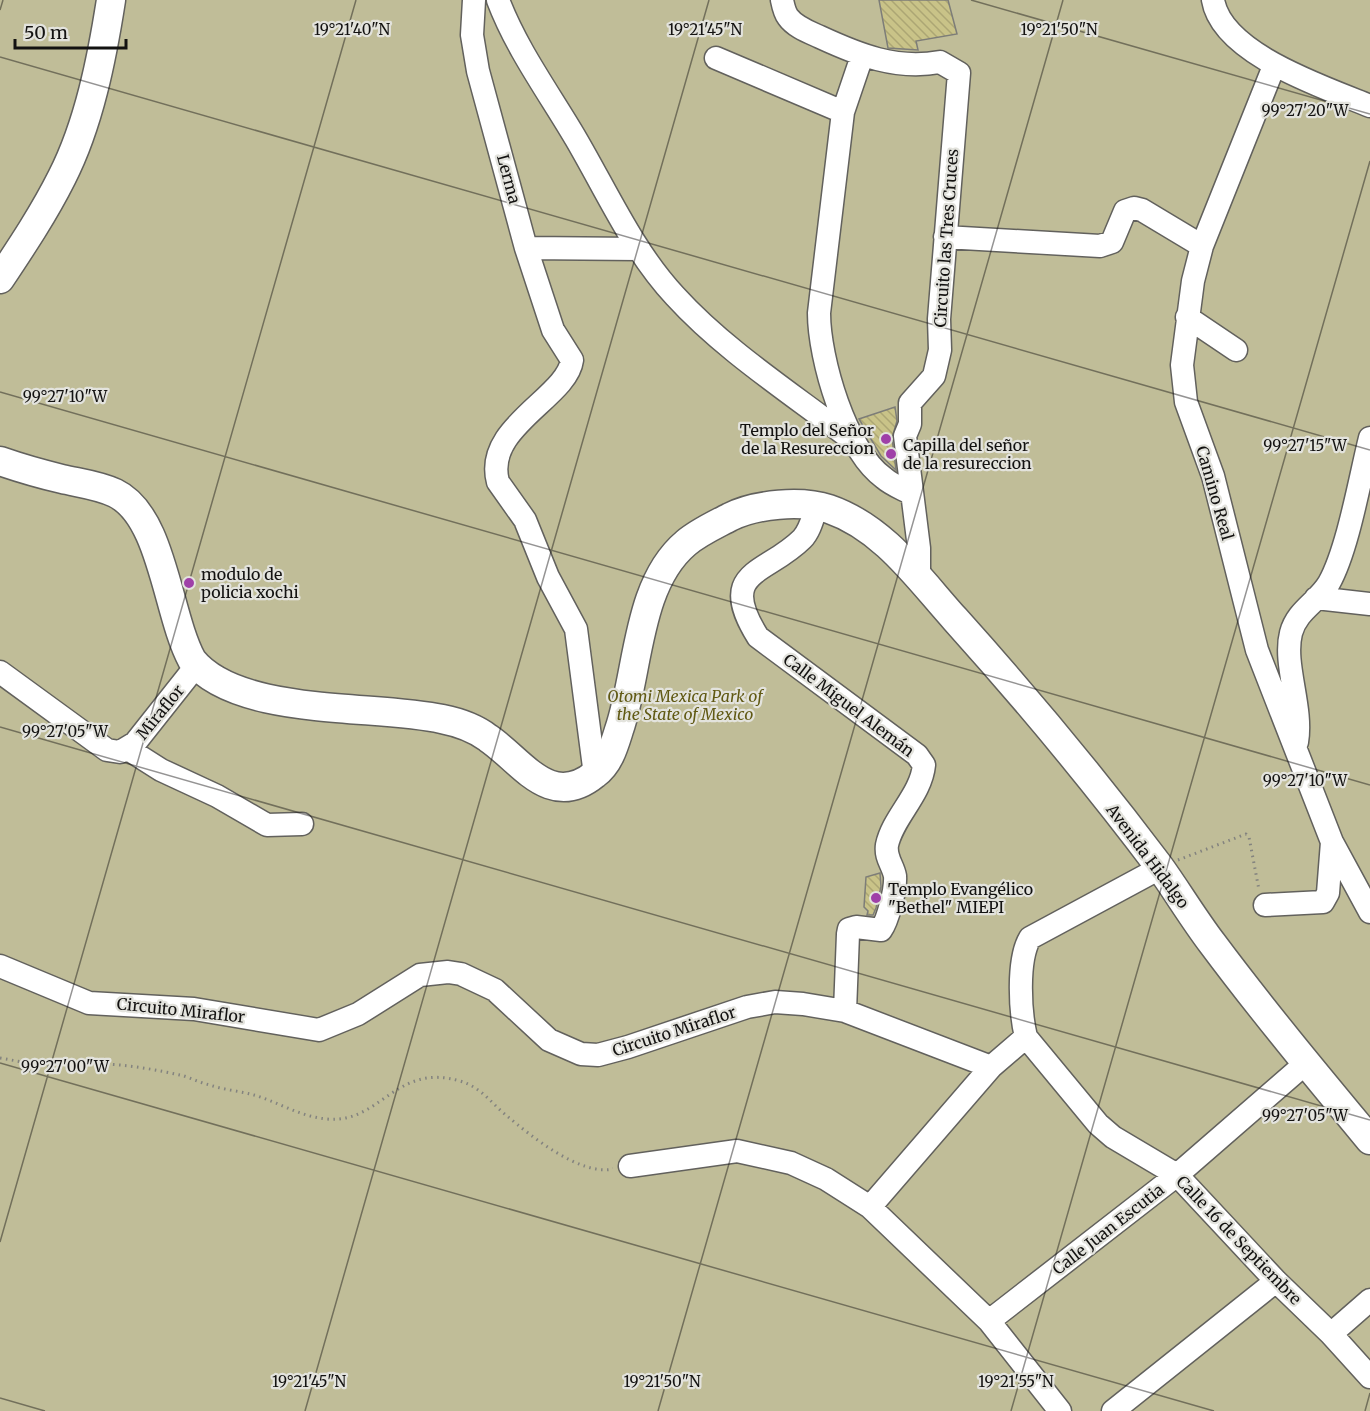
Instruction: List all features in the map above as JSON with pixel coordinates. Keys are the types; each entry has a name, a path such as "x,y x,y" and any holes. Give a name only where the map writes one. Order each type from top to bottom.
{"main road":[{"path":"0,279 31,233 63,176 82,128 111,0"},
{"path":"0,460 103,489 127,501 145,521 172,610 188,653 196,666 228,686 266,698 317,706 424,715 451,721 482,733 523,768 546,784 560,787 574,785 595,775 612,751 622,722 646,612 672,557 687,542 738,514 766,507 817,506"},
{"name":"Avenida Hidalgo","path":"817,506 832,510 875,534 905,561 1001,670 1160,868 1209,940 1370,1140"}],"street":[{"name":"Lerma","path":"474,0 472,35 478,71 544,306 553,330 569,351 571,367 508,436 498,456 495,473 498,482 535,539 544,569 576,629 595,775"},
{"path":"498,0 510,33 550,96 639,249 676,297 713,333 852,440 882,478 912,494"},
{"name":"Circuito las Tres Cruces","path":"782,0 788,17 800,28 861,56 878,62 923,65 940,62 959,73 939,318 940,350 934,376 910,403 910,424 905,436 919,548 919,578"},
{"path":"1213,0 1215,10 1226,30 1274,66 1370,106"},
{"path":"852,440 826,367 819,334 819,313 843,112 861,56"},
{"path":"716,58 843,112"},
{"name":"Camino Real","path":"1274,66 1202,246 1187,317 1182,365 1186,402 1213,476 1257,650 1332,842 1370,912"},
{"path":"945,237 1100,246 1112,242 1125,211 1134,208 1202,246"},
{"path":"526,248 639,249"},
{"path":"1187,317 1236,350"},
{"path":"1296,749 1299,730 1298,711 1290,636 1295,620 1330,582 1342,548 1370,438"},
{"name":"Calle Miguel Alemán","path":"817,506 803,539 764,564 748,578 742,603 750,625 758,637 917,755 924,765 921,780 891,833 887,847 886,855 895,876 886,922 881,930 856,927 849,929 845,1011"},
{"path":"1316,598 1370,604"},
{"name":"Miraflor","path":"0,672 107,750 120,752 128,749 196,666"},
{"path":"128,749 161,770 217,796 267,825 302,824"},
{"path":"1265,905 1323,902 1328,892 1332,842"},
{"path":"870,1207 991,1067 1026,1037 1022,966 1025,946 1030,938 1160,868"},
{"name":"Circuito Miraflor","path":"0,966 89,1003 194,1009 319,1030 358,1014 420,975 448,972 461,974 495,990 549,1040 581,1054 590,1055 628,1047 747,1007 775,1002 803,1004 845,1011 991,1067"},
{"name":"Calle 16 de Septiembre","path":"1026,1037 1098,1124 1113,1137 1177,1175 1370,1377"},
{"name":"Calle Juan Escutia","path":"989,1321 1177,1175 1306,1063"},
{"path":"630,1166 737,1151 755,1153 790,1163 826,1179 870,1207 989,1321 1060,1411"},
{"path":"1113,1411 1276,1281"},
{"path":"1331,1334 1370,1300"}],"path":[{"path":"1160,868 1246,834 1249,837 1261,898 1265,905"},
{"path":"0,1058 56,1067 118,1066 184,1076 211,1086 255,1095 326,1119 345,1119 366,1109 401,1085 416,1079 438,1077 461,1081 479,1089 505,1115 551,1149 585,1166 607,1170 630,1166"}],"green space":[{"name":"Otomi Mexica Park of the State of Mexico","path":"0,0 1370,0 1370,1411 0,1411"}],"building":[{"path":"879,0 948,0 957,34 916,41 918,50 888,48"},
{"name":"Templo del Señor de la Resureccion","path":"895,407 897,421 892,438 896,470 881,456 859,419"},
{"path":"880,873 881,887 876,908 873,915 867,915 868,911 864,907 866,877"}],"place":[{"name":"Templo del Señor de la Resureccion","path":"886,439"},
{"name":"Capilla del señor de la resureccion","path":"891,454"},
{"name":"modulo de policia xochi","path":"189,583"},
{"name":"Templo Evangélico \"Bethel\" MIEPI","path":"876,898"}]}
